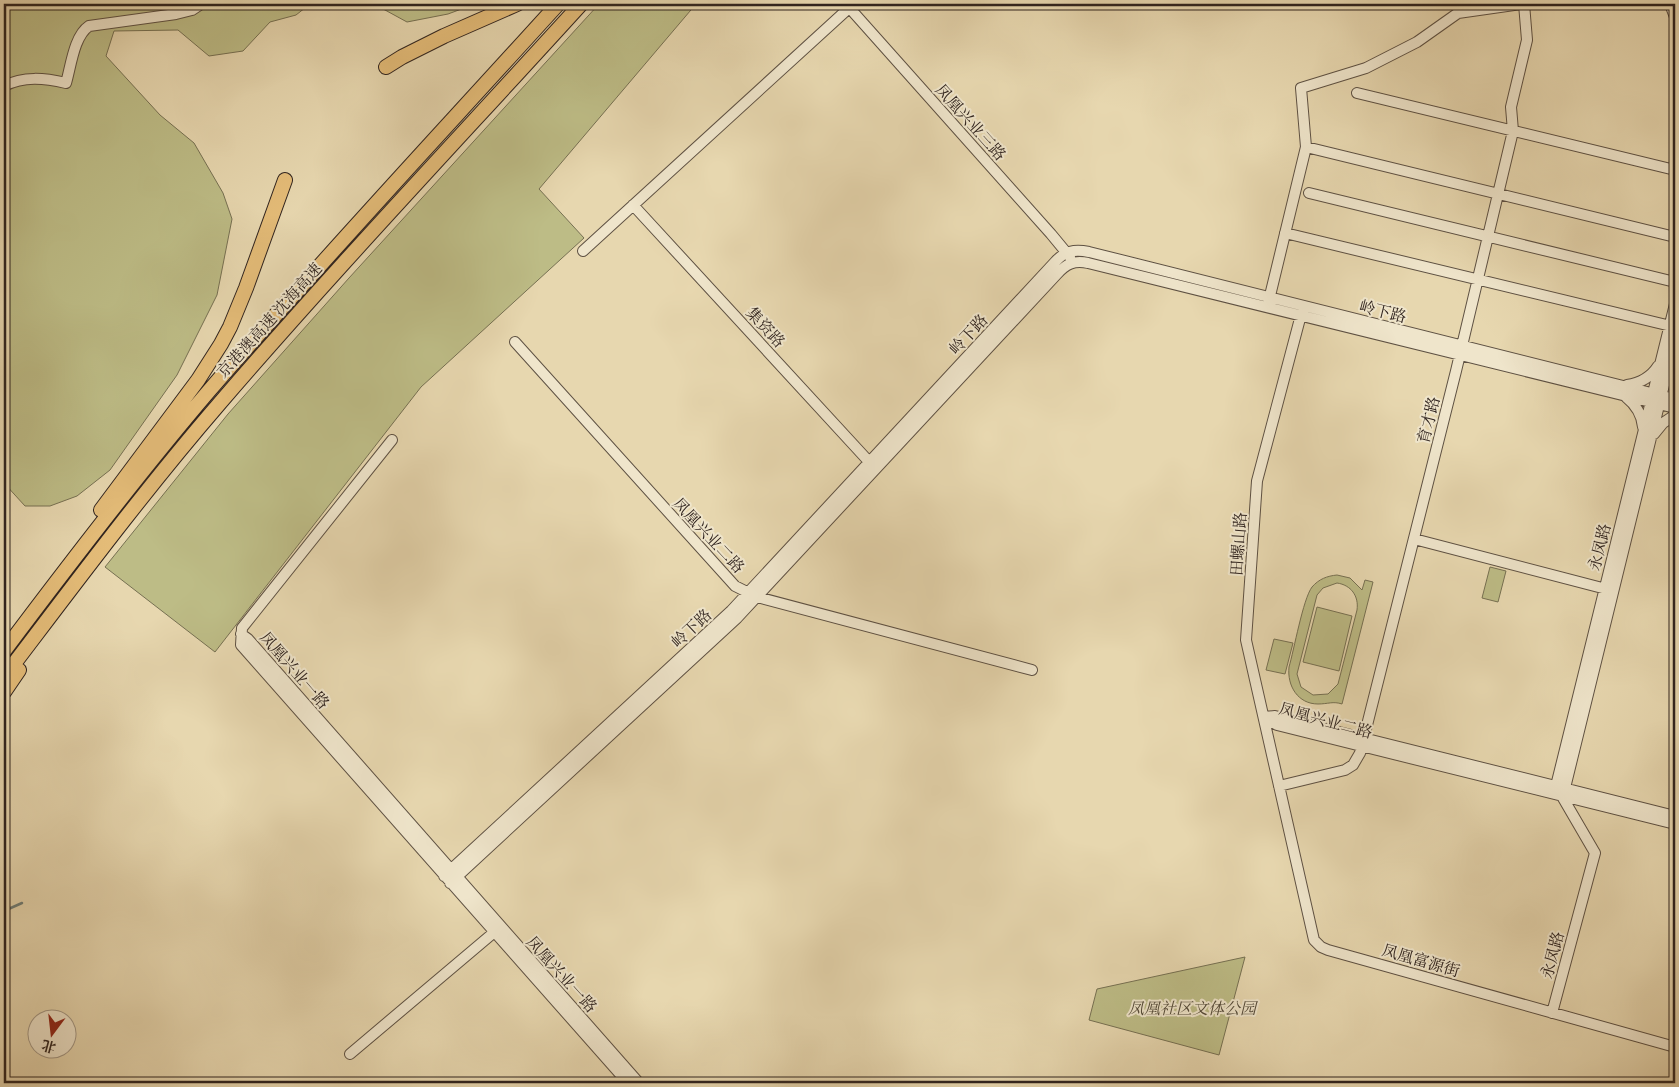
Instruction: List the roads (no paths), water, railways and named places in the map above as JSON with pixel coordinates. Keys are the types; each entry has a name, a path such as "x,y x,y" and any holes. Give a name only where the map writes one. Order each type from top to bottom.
{"highway":[{"path":"386,67 429,43 517,4"},
{"name":"京港澳高速 沈海高速","path":"4,651 95,531 207,393 558,4"},
{"name":"京港澳高速 沈海高速","path":"4,677 106,543 224,398 339,268 581,4"},
{"path":"44,598 78,541 198,380 221,344 246,288 285,180"},
{"path":"4,692 106,543"}],"street":[{"path":"4,86 23,79 42,78 66,82 78,38 83,30 89,26 176,14 192,10 201,4"},
{"path":"1268,302 1306,147 1301,88 1366,68 1417,42 1458,13 1522,4"},
{"name":"育才路","path":"1279,786 1350,768 1358,758 1461,350 1513,131 1511,107 1527,40 1522,4"},
{"path":"1670,4 1675,17"},
{"path":"583,251 851,5"},
{"name":"凤凰兴业三路","path":"851,5 1073,262"},
{"path":"1357,93 1675,170"},
{"path":"1306,147 1675,237"},
{"path":"1309,193 1675,282"},
{"name":"集资路","path":"633,205 873,466"},
{"path":"1285,232 1673,326"},
{"name":"岭下路","path":"873,466 1054,262 1066,252 1073,250 1085,251 1302,311 1618,389 1656,399 1675,408"},
{"name":"岭下路","path":"450,876 731,611 753,595 873,466 1062,269 1073,262 1088,262 1268,302"},
{"name":"永凤路","path":"1552,1013 1595,853 1561,790 1666,358 1673,326 1675,304"},
{"name":"田螺山路","path":"1279,786 1246,640 1257,482 1302,311"},
{"name":"永凤路","path":"1666,358 1675,340"},
{"name":"凤凰兴业二路","path":"515,342 729,581 753,595 1032,670"},
{"path":"1666,358 1675,388"},
{"path":"1666,358 1644,380 1618,389 1637,410 1642,420 1646,438 1675,415"},
{"name":"岭下路","path":"1656,399 1675,399"},
{"name":"凤凰兴业一路","path":"392,440 242,628 241,645 497,929 639,1083"},
{"path":"1414,538 1609,590"},
{"name":"凤凰兴业二路","path":"1264,717 1275,716 1362,742 1675,816"},
{"name":"凤凰富源街","path":"1279,786 1311,934 1317,944 1328,950 1675,1047"},
{"name":"凤凰兴业二路","path":"1561,790 1675,824"},
{"path":"350,1054 497,929"},
{"name":"凤凰兴业一路","path":"497,929 628,1083"}],"waterway":[{"path":"4,911 22,903"}],"park label":[{"name":"凤凰社区文体公园","path":"1192,1008"}]}
